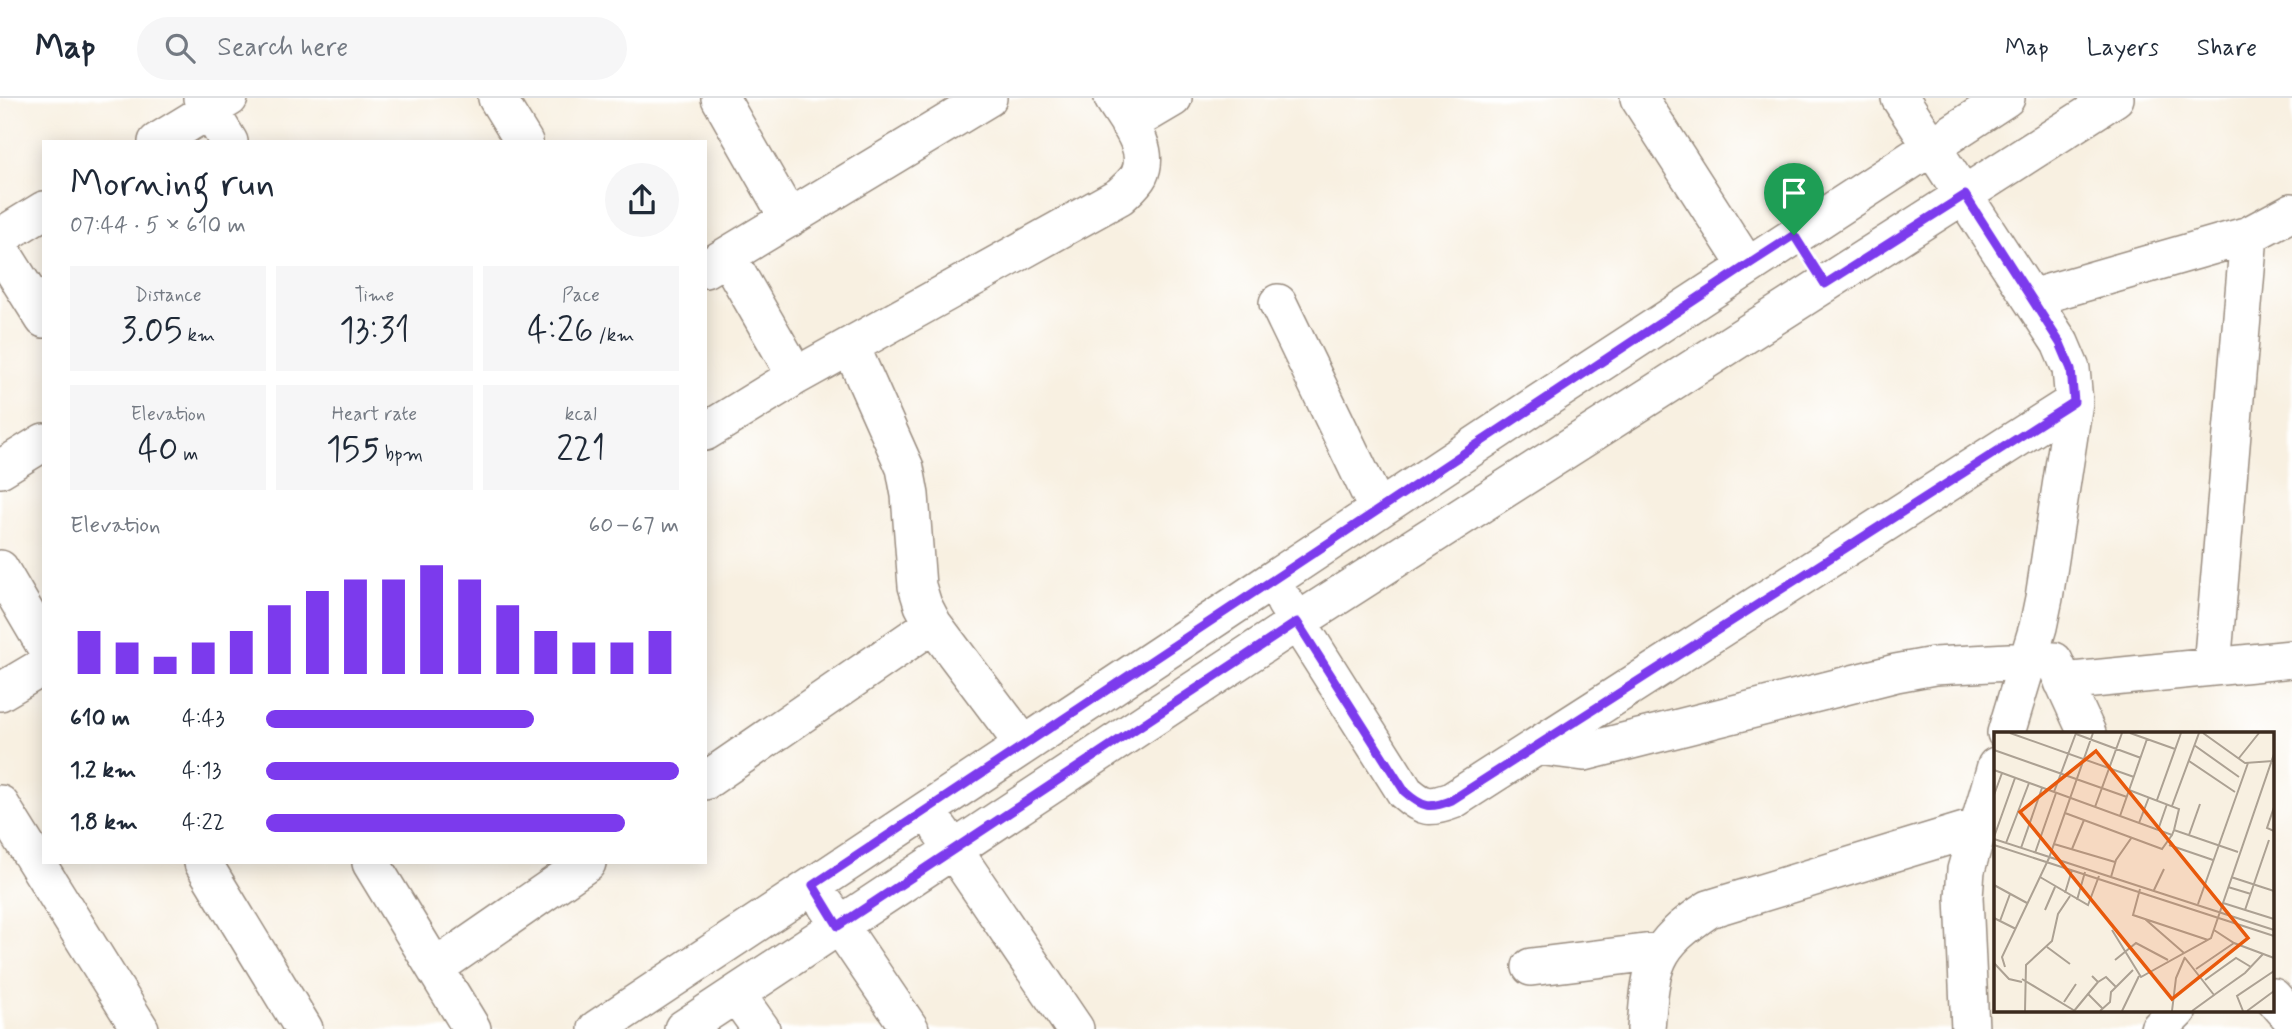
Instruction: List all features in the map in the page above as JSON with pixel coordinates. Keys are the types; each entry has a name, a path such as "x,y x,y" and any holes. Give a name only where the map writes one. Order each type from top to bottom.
{"street":[{"path":"497,98 523,140"},
{"path":"720,98 789,219"},
{"path":"796,376 716,263 789,219 951,108 988,98"},
{"path":"707,431 796,376 1120,196 1139,176 1144,156 1138,138 1121,111 1173,98"},
{"path":"1639,98 1746,266"},
{"path":"1900,98 2060,343 2071,369 2074,402 2038,627 2006,732"},
{"path":"597,1029 1410,488 2006,98"},
{"path":"683,1029 1297,622 2115,98"},
{"path":"160,140 213,102 228,140"},
{"path":"0,237 42,211"},
{"path":"2031,298 2249,235 2292,212"},
{"path":"1794,235 1825,284"},
{"path":"2212,667 2249,235"},
{"path":"0,249 42,316"},
{"path":"1278,303 1378,510"},
{"path":"851,347 905,468 910,495 917,586 923,605 933,624 1024,745"},
{"path":"1271,581 1405,792 1419,804 1437,806 1452,800 1538,746 2074,402"},
{"path":"1539,403 1569,449"},
{"path":"0,468 42,443"},
{"path":"1410,488 1438,532"},
{"path":"0,569 42,641"},
{"path":"707,780 933,624"},
{"path":"2038,627 2087,732"},
{"path":"2063,682 2292,659"},
{"path":"1538,746 1584,752 1934,666 2028,662"},
{"path":"0,692 42,667"},
{"path":"1970,1029 1964,897 1966,870 1994,773"},
{"path":"0,804 140,1029"},
{"path":"926,810 1074,1029"},
{"path":"1646,1029 1650,976 1661,951 1682,927 1709,909 1978,827"},
{"path":"204,864 303,1029"},
{"path":"373,864 472,1029"},
{"path":"435,968 582,864"},
{"path":"813,885 909,1029"},
{"path":"1531,967 1661,951"},
{"path":"736,993 761,1029"},
{"path":"2274,998 2292,1019"},
{"path":"2159,1029 2176,1012"}],"route":[{"path":"1965,195 2060,343 2071,369 2074,402 1452,800 1437,806 1419,804 1405,792 1297,622 838,926 813,885 1794,235 1825,284 1965,195"}]}
